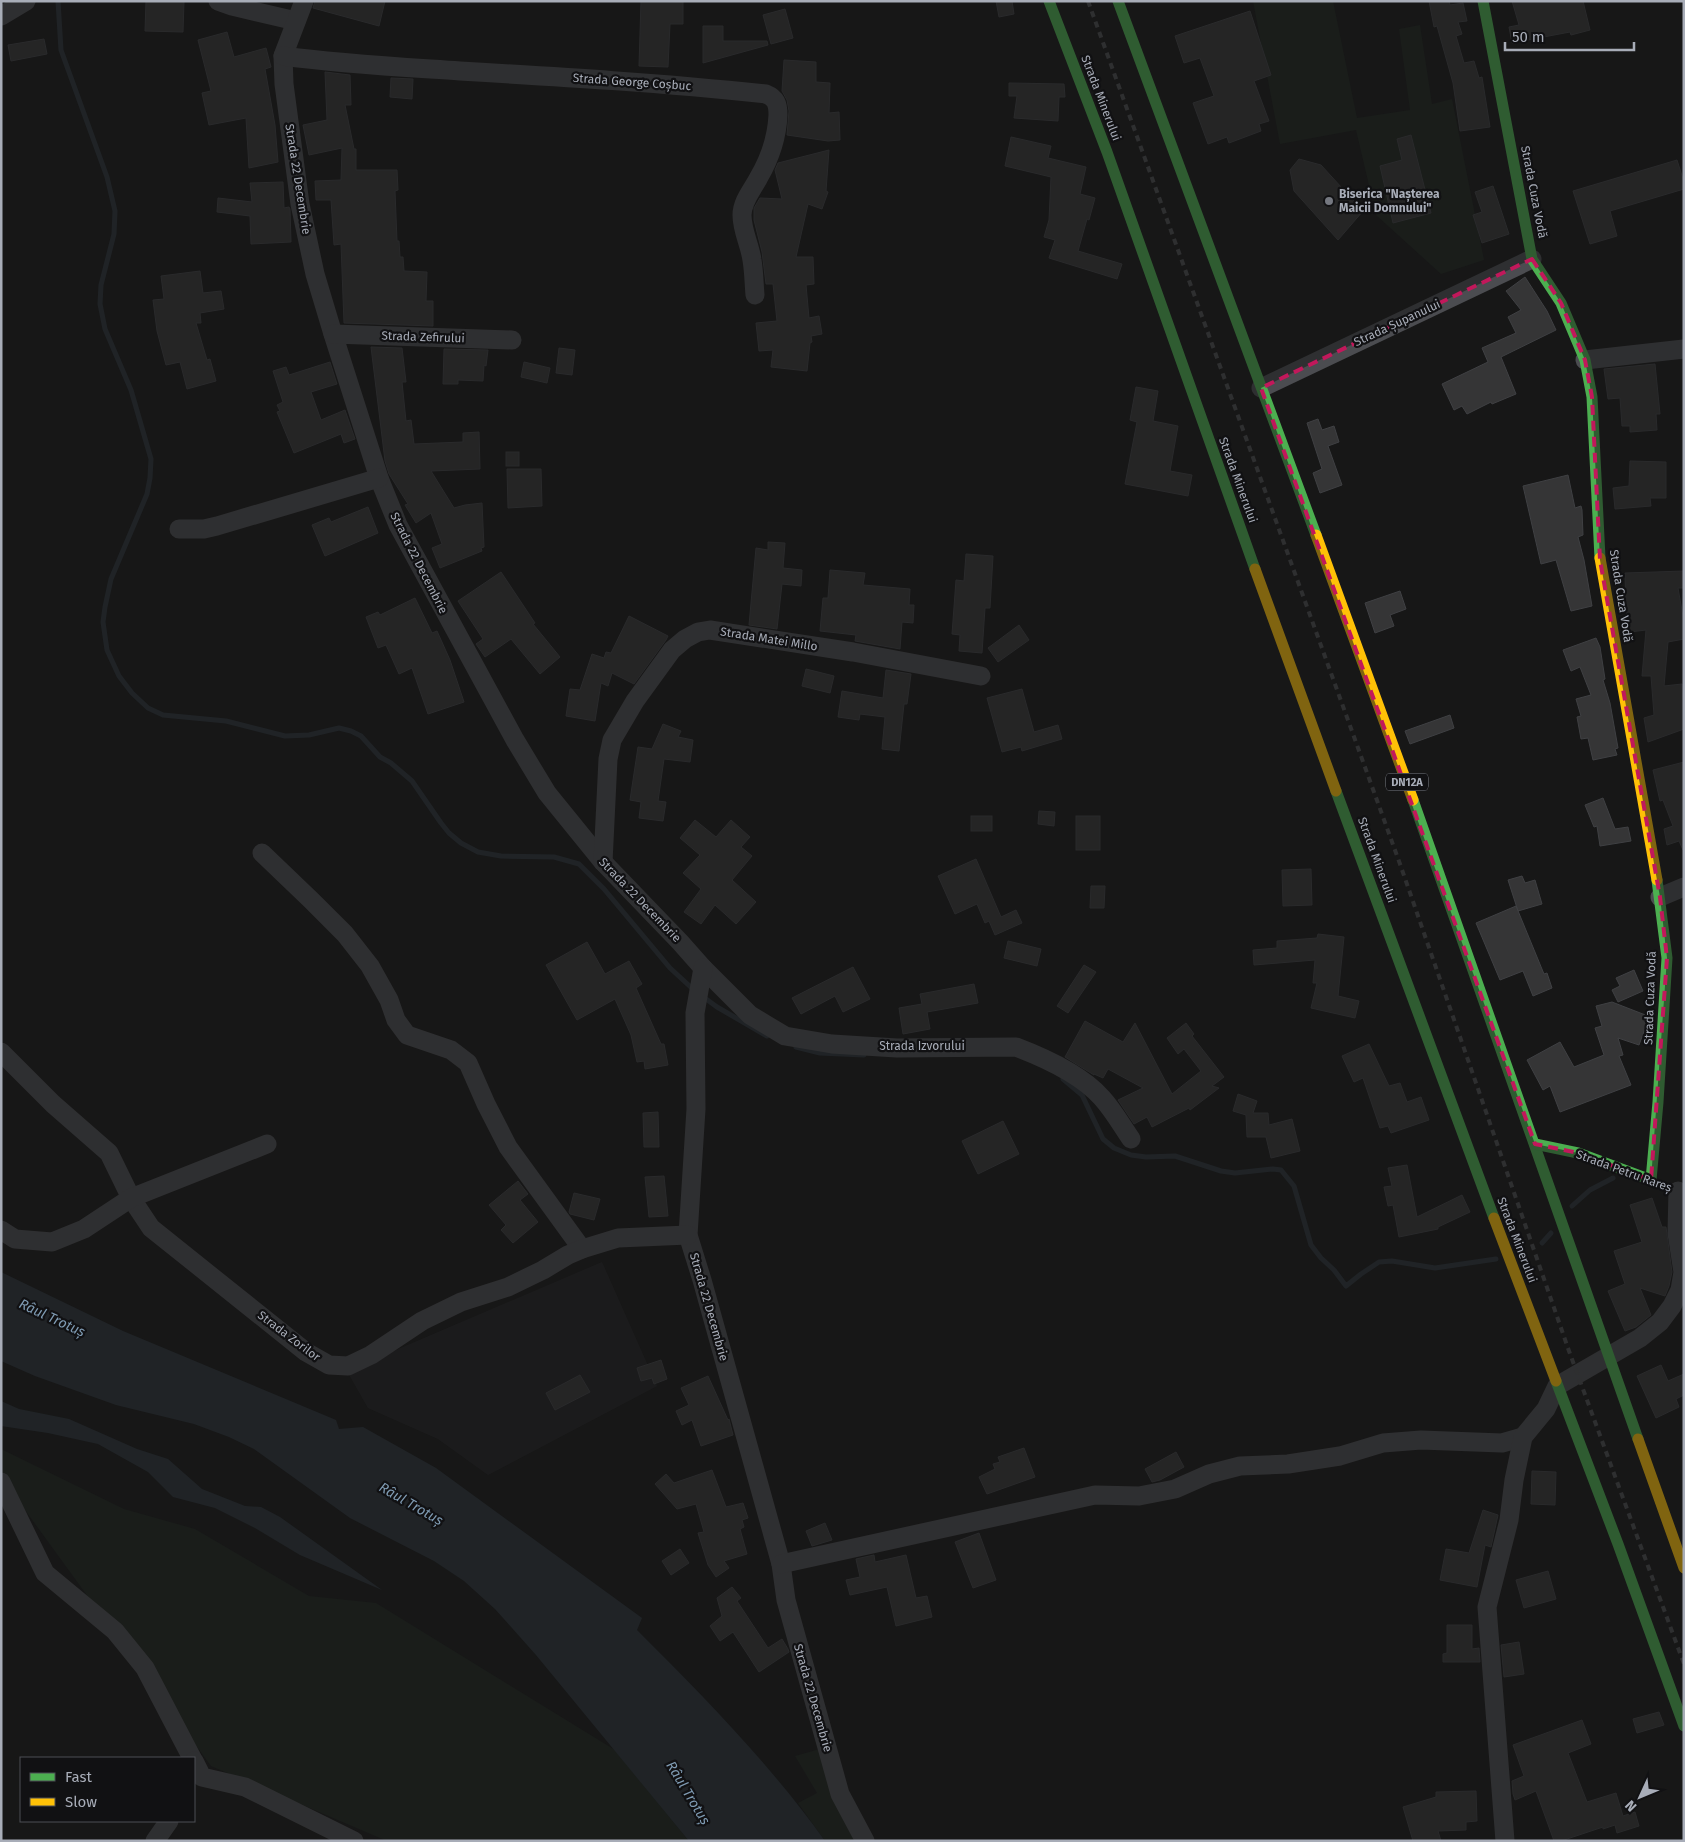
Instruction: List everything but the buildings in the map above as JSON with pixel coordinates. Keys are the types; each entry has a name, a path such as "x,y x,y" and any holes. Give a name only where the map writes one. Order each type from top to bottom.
{"street":[{"path":"1,16 26,1"},
{"path":"218,1 296,21"},
{"name":"Strada 22 Decembrie","path":"304,1 283,56 286,108 300,204 315,274 379,478 413,554 514,740 547,793 603,862 680,942 700,984 695,1013 696,1109 688,1235 781,1564 788,1609 840,1794 864,1841"},
{"name":"Strada Minerului","path":"1049,1 1107,152 1245,542 1477,1174 1618,1544 1684,1726"},
{"name":"DN12A","path":"1118,1 1395,748 1684,1568"},
{"name":"Strada Cuza Vodă","path":"1483,1 1532,259 1561,303 1574,331 1585,360 1592,397 1600,560 1660,897 1667,958 1651,1180"},
{"name":"Strada George Coșbuc","path":"283,56 377,65 707,88 772,96 778,108 778,125 774,142 760,176 746,199 742,215 752,260 755,295"},
{"name":"Strada Șupanului","path":"1261,388 1532,259"},
{"name":"Strada Zefirului","path":"333,334 512,340"},
{"path":"1585,360 1684,349"},
{"path":"180,529 217,526 379,478"},
{"name":"Strada Matei Millo","path":"603,862 608,760 612,740 635,701 672,650 685,639 698,632 710,630 852,652 981,676"},
{"path":"262,853 345,934 370,966 389,1000 396,1020 407,1035 451,1050 468,1063 508,1147 582,1250"},
{"path":"1660,897 1684,887"},
{"name":"Strada Izvorului","path":"700,984 784,1036 832,1044 897,1048 1016,1047 1034,1054 1077,1077 1102,1098 1131,1139"},
{"name":"Strada Zorilor","path":"1,1052 53,1104 109,1153 131,1198 151,1228 306,1352 329,1365 348,1366 363,1359 422,1322 461,1302 508,1287 568,1255 618,1238 688,1235"},
{"path":"1,1230 14,1239 52,1242 84,1229 131,1198 267,1144"},
{"name":"Strada Petru Rareș","path":"1535,1144 1578,1153 1681,1192"},
{"path":"1505,1841 1487,1607 1509,1520 1514,1480 1523,1437 1546,1409 1557,1386 1640,1338 1660,1322 1672,1306 1680,1290 1682,1272 1678,1244 1681,1192"},
{"path":"781,1564 1095,1494 1139,1496 1175,1489 1209,1474 1240,1466 1288,1464 1340,1456 1383,1443 1421,1440 1502,1443 1523,1437"},
{"path":"1,1482 46,1573 115,1631 145,1668 188,1757"},
{"path":"195,1771 245,1787 354,1841"},
{"path":"154,1841 168,1822"}],"highlighted area":[{"path":"1532,259 1561,303 1585,360 1592,397 1600,560 1660,897 1667,958 1651,1180 1578,1153 1535,1144 1261,388"}],"shaded area":[{"path":"1253,1 1333,1 1357,118 1410,110 1399,29 1420,25 1432,104 1452,99 1484,260 1441,274 1376,215 1356,130 1280,144"},
{"path":"602,1262 657,1386 488,1475 438,1439 368,1408 347,1371"},
{"path":"1,1449 124,1509 195,1529 309,1596 376,1603 615,1750 689,1841 387,1841 211,1766 1,1477"},
{"path":"834,1745 849,1795 874,1841 825,1841 798,1803 817,1793 795,1756"}],"water":[{"name":"Râul Trotuș","path":"1,1272 123,1331 336,1420 339,1429 363,1427 436,1468 642,1618 637,1630 759,1758 825,1841 689,1841 536,1655 495,1609 464,1581 434,1561 350,1518 254,1449 229,1437 194,1424 116,1405 35,1376 1,1361"},
{"path":"1,1401 19,1409 69,1419 137,1449 168,1459 202,1489 245,1506 261,1507 280,1517 382,1590 300,1555 255,1528 215,1508 173,1497 148,1472 98,1444 48,1433 1,1426"}],"waterway":[{"path":"58,1 61,50 107,177 115,211 114,234 101,285 100,304 105,329 131,390 151,459 147,494 111,579 105,607 103,622 107,650 119,676 132,693 148,708 163,715 226,721 285,736 309,735 339,728 361,736 380,757 391,763 412,781 441,823 461,843 478,852 501,856 554,857 579,864 604,889 670,968 695,991"},
{"path":"702,996 717,1007 767,1036"},
{"path":"796,1047 820,1053 864,1055"},
{"path":"1063,1079 1082,1095 1103,1139 1114,1148 1131,1155 1146,1157 1175,1156 1221,1171 1235,1173 1273,1169 1281,1170 1294,1186 1311,1245 1346,1286 1379,1262 1392,1261 1435,1268 1496,1259"},
{"path":"1572,1206 1590,1190 1613,1178"},
{"path":"1542,1243 1551,1233"}],"railway":[{"path":"1088,1 1400,864 1569,1351 1684,1664"}],"traffic: fast":[{"path":"1049,1 1107,152 1255,569"},
{"path":"1118,1 1316,535"},
{"path":"1483,1 1532,259 1561,303 1585,360 1592,397 1600,558"},
{"path":"1336,791 1494,1218"},
{"path":"1413,800 1638,1439"},
{"path":"1535,1144 1578,1153 1651,1180 1667,958 1657,880"},
{"path":"1556,1381 1684,1726"}],"traffic: slow":[{"path":"1316,535 1413,800"},
{"path":"1600,558 1657,880"},
{"path":"1255,569 1336,791"},
{"path":"1494,1218 1556,1381"},
{"path":"1638,1439 1684,1568"}],"place":[{"name":"Biserica \"Nașterea Maicii Domnului\"","path":"1329,201"}]}
